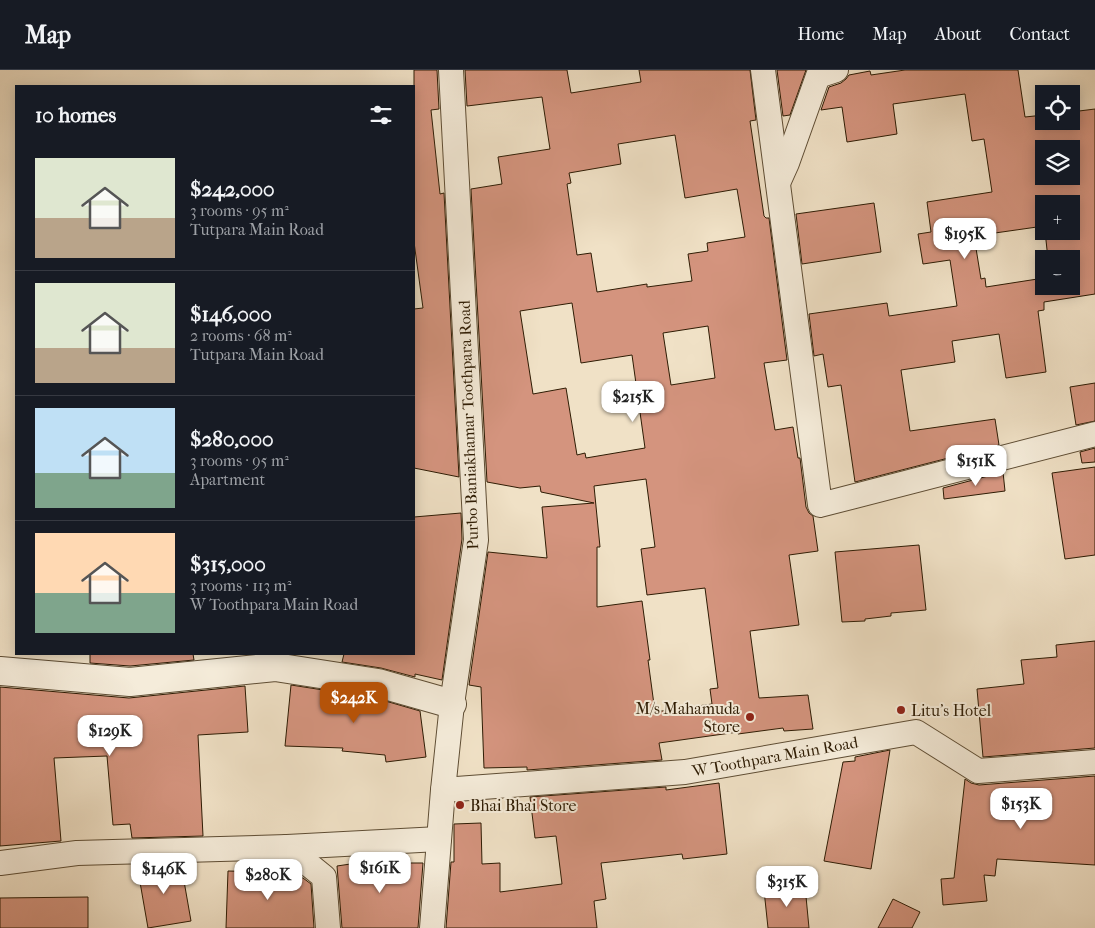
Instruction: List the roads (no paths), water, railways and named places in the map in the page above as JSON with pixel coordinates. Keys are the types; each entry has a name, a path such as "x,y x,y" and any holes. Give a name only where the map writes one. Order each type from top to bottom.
{"street":[{"name":"Purbo Baniakhamar Toothpara Road","path":"432,928 452,704 476,540 451,70"},
{"path":"763,70 820,505 1095,434"},
{"path":"778,183 818,76 836,70"},
{"path":"0,671 130,682 276,667 378,683 452,704"},
{"name":"W Toothpara Main Road","path":"443,790 685,772 916,732 978,771 1095,762"},
{"path":"0,863 77,853 287,847 439,839"},
{"path":"287,847 324,878 328,928"}],"place":[{"name":"Litu's Hotel","path":"901,710"},
{"name":"M/s Mahamuda Store","path":"750,717"},
{"name":"Bhai Bhai Store","path":"460,805"}]}
